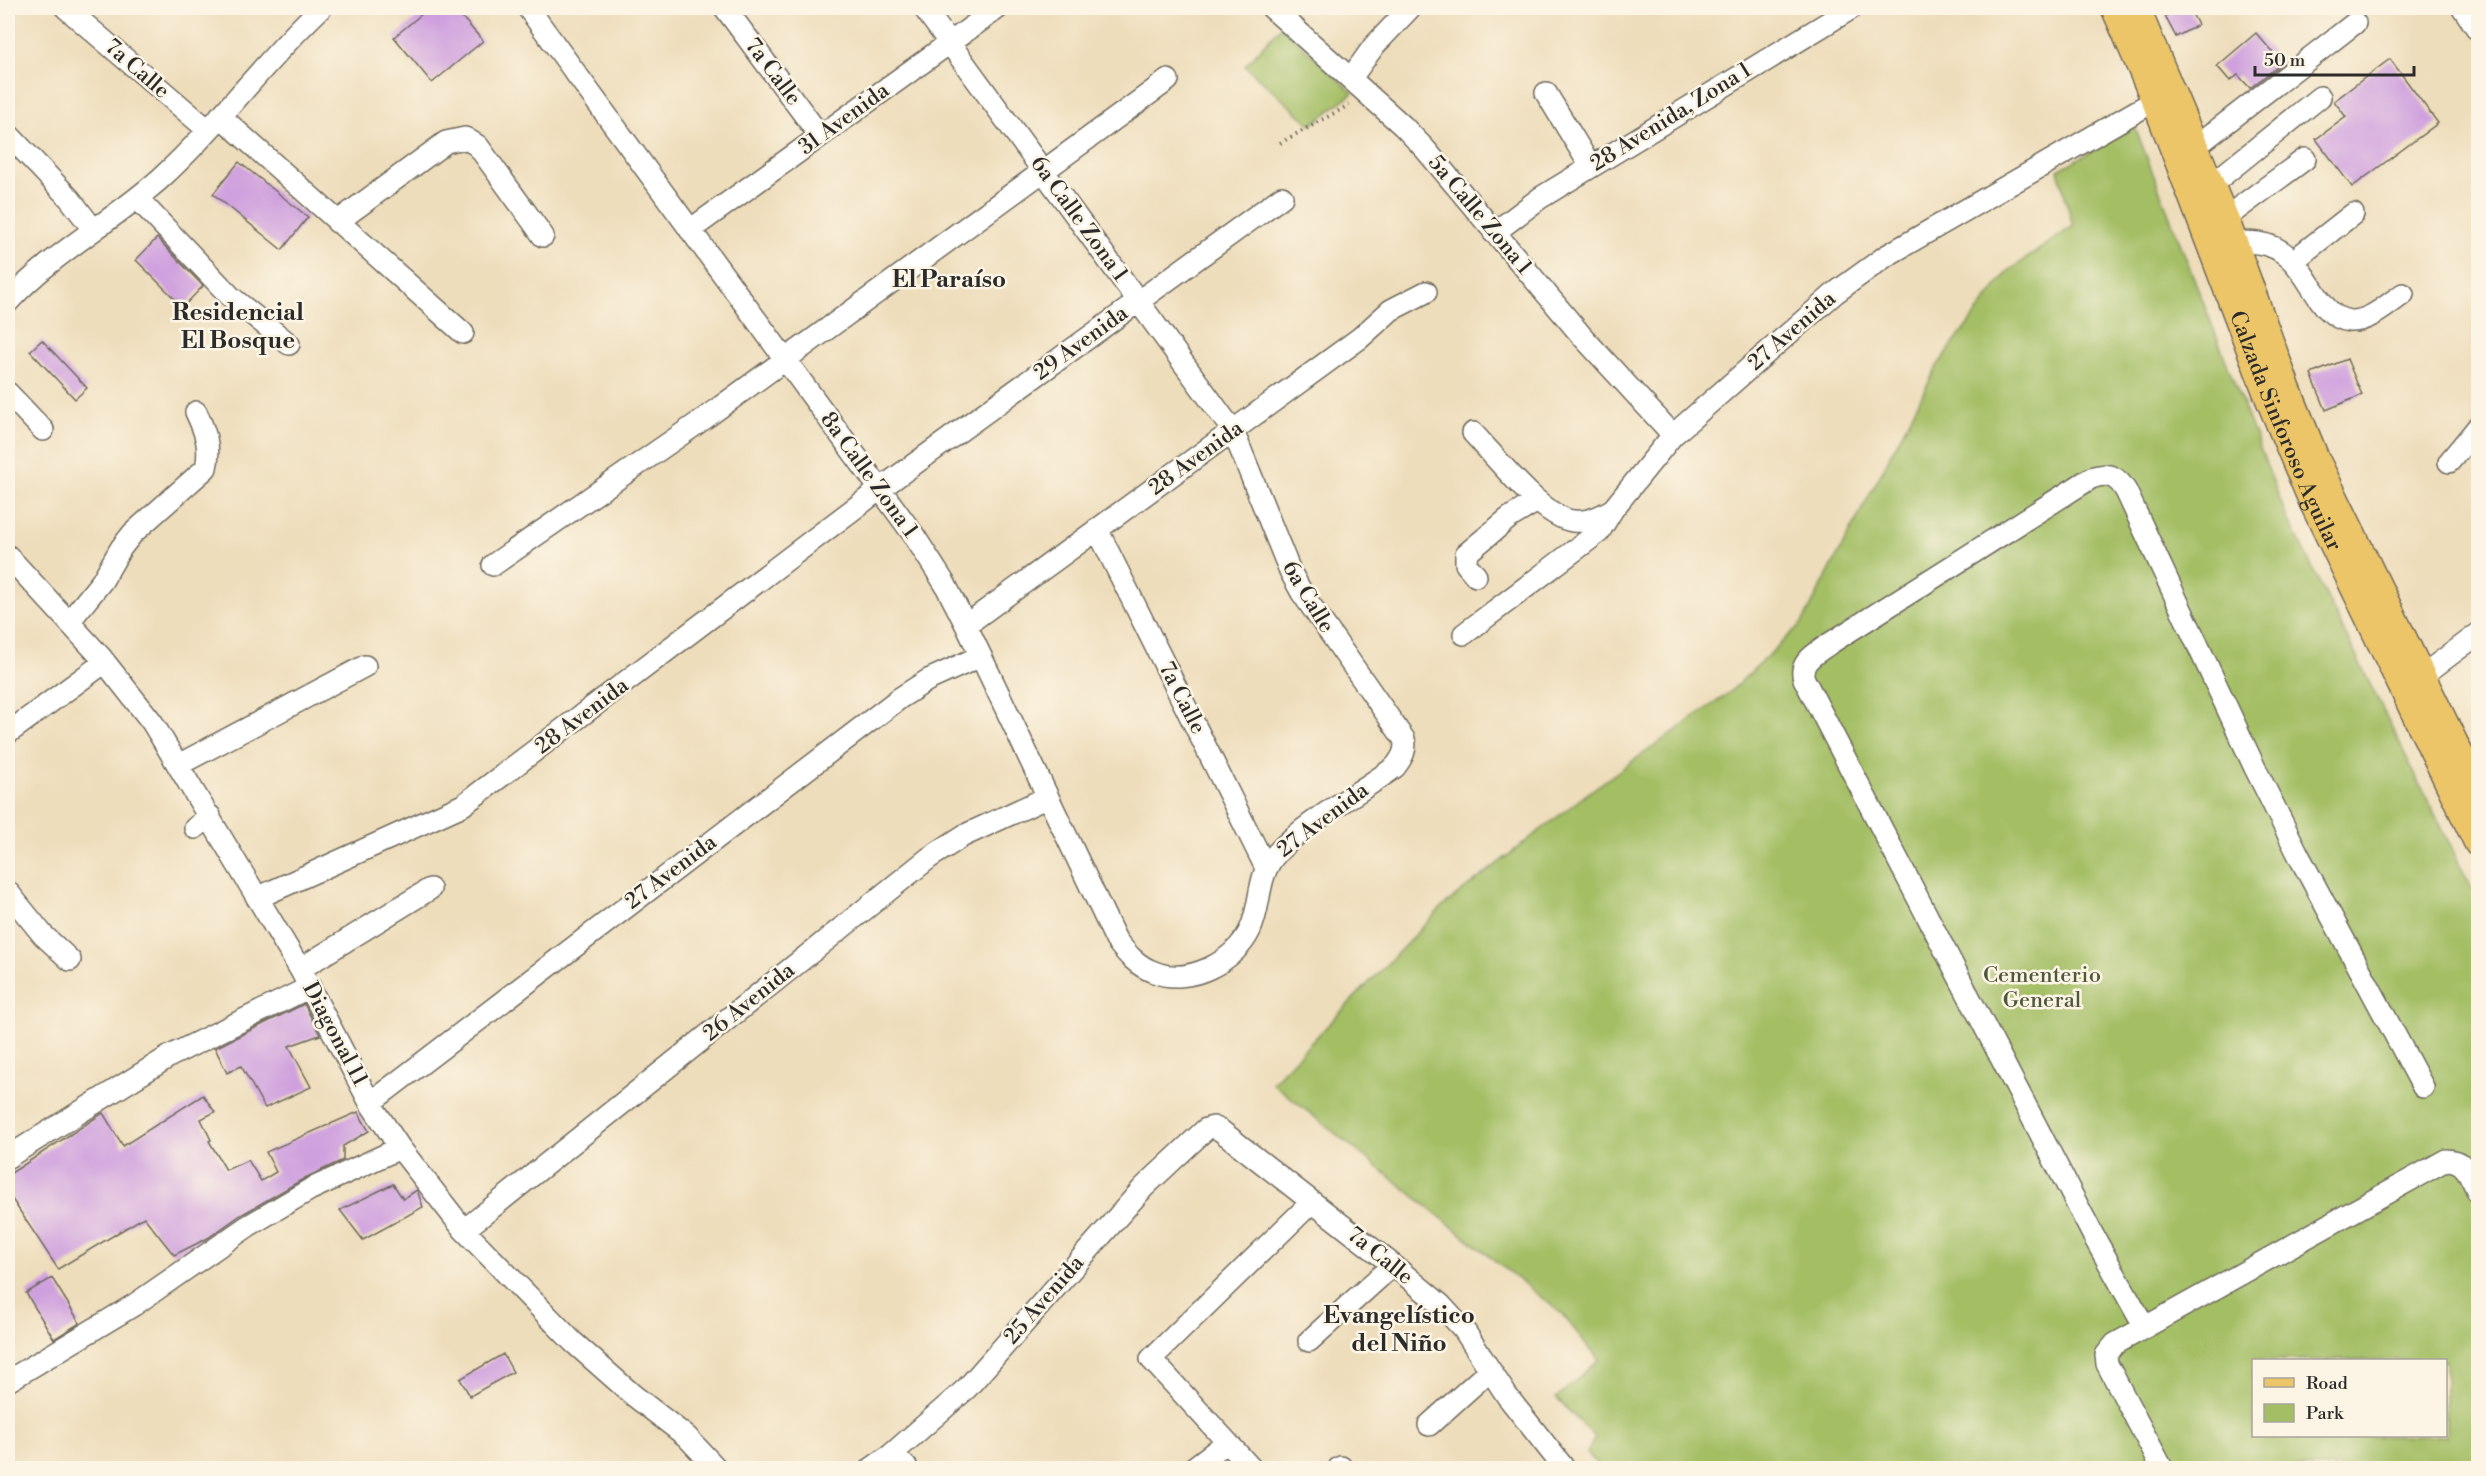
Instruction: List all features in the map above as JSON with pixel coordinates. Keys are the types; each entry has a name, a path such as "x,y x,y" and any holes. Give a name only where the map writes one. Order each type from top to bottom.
{"main road":[{"name":"Calzada Sinforoso Aguilar","path":"2125,10 2164,96 2220,236 2315,458 2384,601 2413,683 2478,843"},
{"name":"Calzada Sinforoso Aguilar","path":"2164,96 2195,147 2211,184 2220,236"},
{"name":"Calzada Sinforoso Aguilar","path":"2413,683 2478,792"}],"street":[{"name":"7a Calle","path":"66,8 337,222 463,333"},
{"path":"10,294 93,229 137,198 183,157 280,49 321,8"},
{"name":"8a Calle Zona 1","path":"528,8 913,534 945,584 966,625 1116,940 1127,954 1154,973"},
{"name":"7a Calle","path":"725,8 820,136"},
{"name":"6a Calle Zona 1","path":"924,8 1233,431"},
{"name":"31 Avenida","path":"690,230 998,8"},
{"name":"5a Calle Zona 1","path":"1272,8 1368,93 1425,149 1581,335 1673,435"},
{"path":"1351,78 1374,46 1410,8"},
{"name":"28 Avenida, Zona 1","path":"1494,233 1540,198 1852,8"},
{"path":"2463,8 2478,30"},
{"path":"2195,147 2355,23"},
{"path":"493,566 708,416 1168,80"},
{"path":"1546,93 1591,166"},
{"name":"27 Avenida","path":"1464,634 1599,532 1613,508 1673,435 1808,316 1886,256 2164,96"},
{"path":"2211,184 2320,97"},
{"path":"8,134 70,199 93,229"},
{"path":"337,222 446,142 465,138 478,146 543,236"},
{"path":"2220,236 2305,159"},
{"name":"29 Avenida","path":"880,489 1282,197"},
{"path":"137,198 178,244 231,297 289,344"},
{"path":"2293,261 2353,214"},
{"path":"2220,236 2270,244 2283,252 2302,269 2323,304 2334,315 2349,321 2375,314 2403,294"},
{"name":"28 Avenida","path":"966,625 1360,338 1391,310 1426,292"},
{"path":"8,393 43,430"},
{"path":"69,622 102,581 121,548 133,533 206,468 210,454 208,441 196,412"},
{"path":"2449,462 2478,427"},
{"name":"6a Calle","path":"1233,431 1290,571 1321,621 1401,733 1404,750"},
{"path":"1473,433 1537,501 1562,519 1575,522 1589,520 1613,508"},
{"path":"2144,1326 2094,1237 1804,679 1803,665 1809,659 1829,644 2091,478 2101,474 2112,475 2126,491 2255,768 2299,856 2423,1087"},
{"name":"28 Avenida","path":"257,898 463,805 880,489"},
{"path":"1476,576 1466,564 1466,554 1509,518 1537,501"},
{"name":"7a Calle","path":"1097,529 1266,867"},
{"name":"Diagonal 11","path":"8,556 105,662 152,722 202,822 257,898 305,978 370,1102 400,1148 464,1230 573,1342 633,1395 687,1437 716,1468"},
{"path":"2413,683 2478,634"},
{"name":"27 Avenida","path":"370,1102 900,698 928,680 981,656"},
{"path":"8,733 105,662"},
{"path":"178,774 365,666"},
{"name":"27 Avenida","path":"1154,973 1171,976 1188,975 1208,969 1243,943 1251,928 1266,867 1298,834 1395,766 1402,758 1404,750"},
{"name":"26 Avenida","path":"464,1230 929,858 963,836 1048,797"},
{"path":"11,1147 305,978 430,889"},
{"path":"8,892 43,935 70,960"},
{"name":"7a Calle","path":"1213,1127 1220,1130 1393,1265 1441,1305 1464,1330 1507,1396 1564,1468"},
{"name":"25 Avenida","path":"872,1468 899,1461 978,1377 1144,1187 1206,1129 1213,1127"},
{"path":"8,1381 134,1305 256,1221 311,1190 400,1148"},
{"path":"2162,1468 2107,1364 2106,1355 2109,1349 2144,1326 2446,1160 2456,1160 2464,1167 2478,1192"},
{"path":"1251,1468 1151,1359 1312,1202"},
{"path":"1309,1341 1393,1265"},
{"path":"1429,1425 1490,1370"},
{"path":"1193,1468 1226,1443"}],"path":[{"path":"1280,143 1314,126 1368,93"}],"green space":[{"path":"1281,26 1353,93 1311,125 1245,66"},
{"name":"Cementerio General","path":"2135,127 2286,515 2478,901 2478,1468 1601,1468 1587,1453 1595,1437 1556,1398 1599,1360 1562,1314 1272,1083 1442,907 1592,790 1730,692 1802,623 1938,365 2007,272 2073,226 2058,170"}],"building":[{"path":"429,8 454,8 483,41 432,83 394,37"},
{"path":"2182,8 2189,8 2198,25 2176,37 2165,16"},
{"path":"2256,33 2282,63 2250,88 2238,75 2230,81 2217,66"},
{"path":"2390,59 2438,123 2352,187 2316,139 2346,117 2334,101"},
{"path":"239,162 308,217 282,250 213,194"},
{"path":"157,238 203,286 183,307 136,260"},
{"path":"42,340 87,388 75,399 30,351"},
{"path":"2347,359 2362,395 2326,410 2311,374"},
{"path":"304,1004 320,1035 289,1046 311,1087 265,1108 241,1066 227,1073 215,1048"},
{"path":"203,1095 215,1112 201,1119 211,1140 209,1141 226,1170 248,1160 261,1181 276,1172 266,1152 358,1112 369,1131 343,1146 343,1160 305,1178 241,1215 208,1238 174,1255 144,1217 58,1269 8,1193 8,1175 103,1113 123,1146"},
{"path":"393,1184 403,1199 417,1190 423,1207 363,1240 340,1210"},
{"path":"52,1278 80,1323 54,1339 26,1293"},
{"path":"503,1354 513,1372 470,1396 460,1379"}],"district":[{"name":"El Paraíso","path":"949,280"},
{"name":"Residencial El Bosque","path":"238,327"},
{"name":"Evangelístico del Niño","path":"1399,1330"}]}
